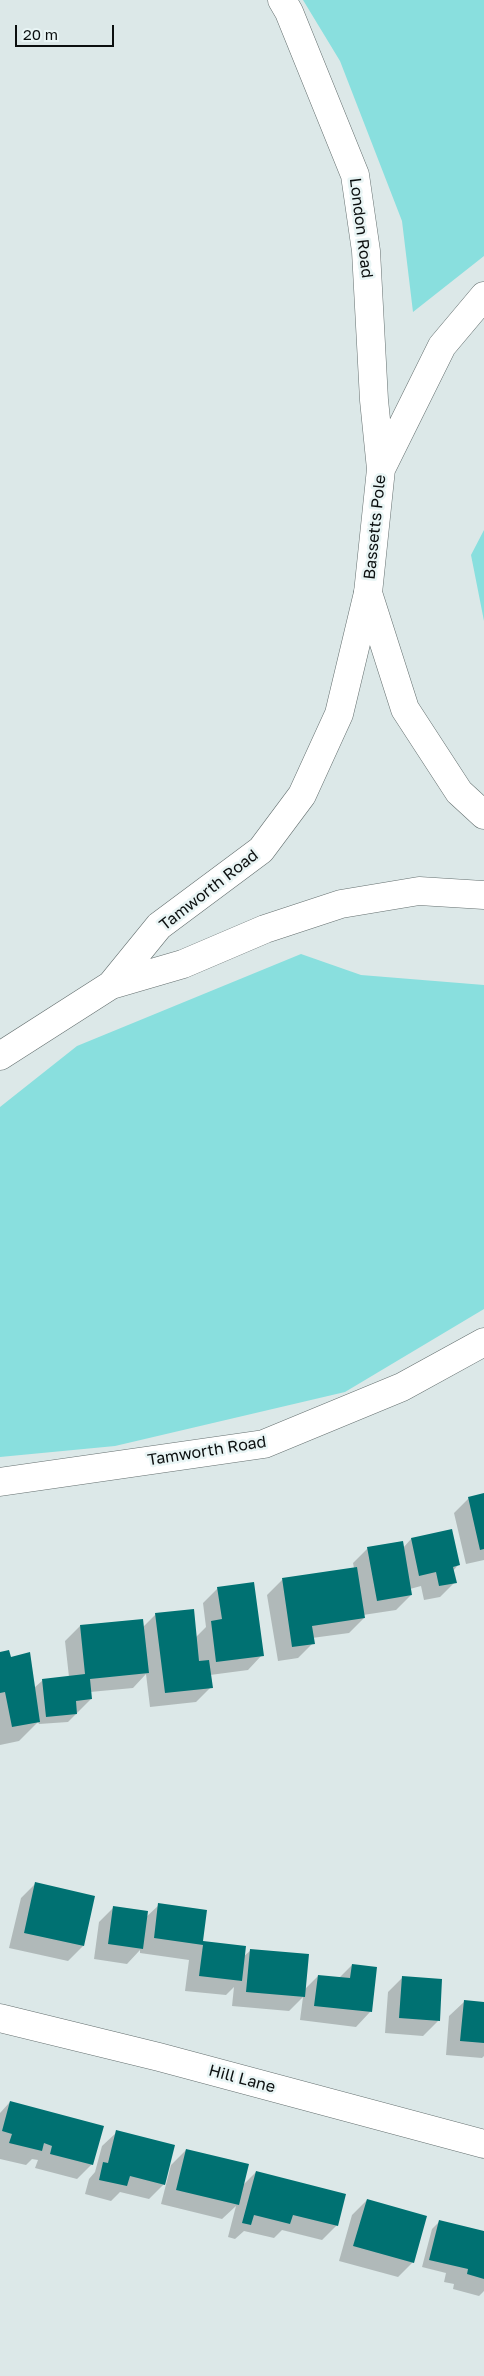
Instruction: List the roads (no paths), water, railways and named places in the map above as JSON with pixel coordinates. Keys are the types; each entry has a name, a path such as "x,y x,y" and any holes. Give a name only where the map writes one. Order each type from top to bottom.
{"main road":[{"name":"London Road","path":"282,0 289,12 355,175 366,251 374,400 381,469"},
{"name":"Bassetts Pole","path":"484,296 442,346 381,469 368,593 405,709 459,792 484,815"},
{"name":"Tamworth Road","path":"110,985 159,926 261,850 302,795 338,714 368,593"},
{"name":"Tamworth Road","path":"0,1056 110,985 183,964 266,929 341,904 419,891 484,895"},
{"name":"Tamworth Road","path":"0,1482 264,1444 402,1387 484,1342"},
{"name":"Hill Lane","path":"0,2018 159,2057 484,2144"}]}
